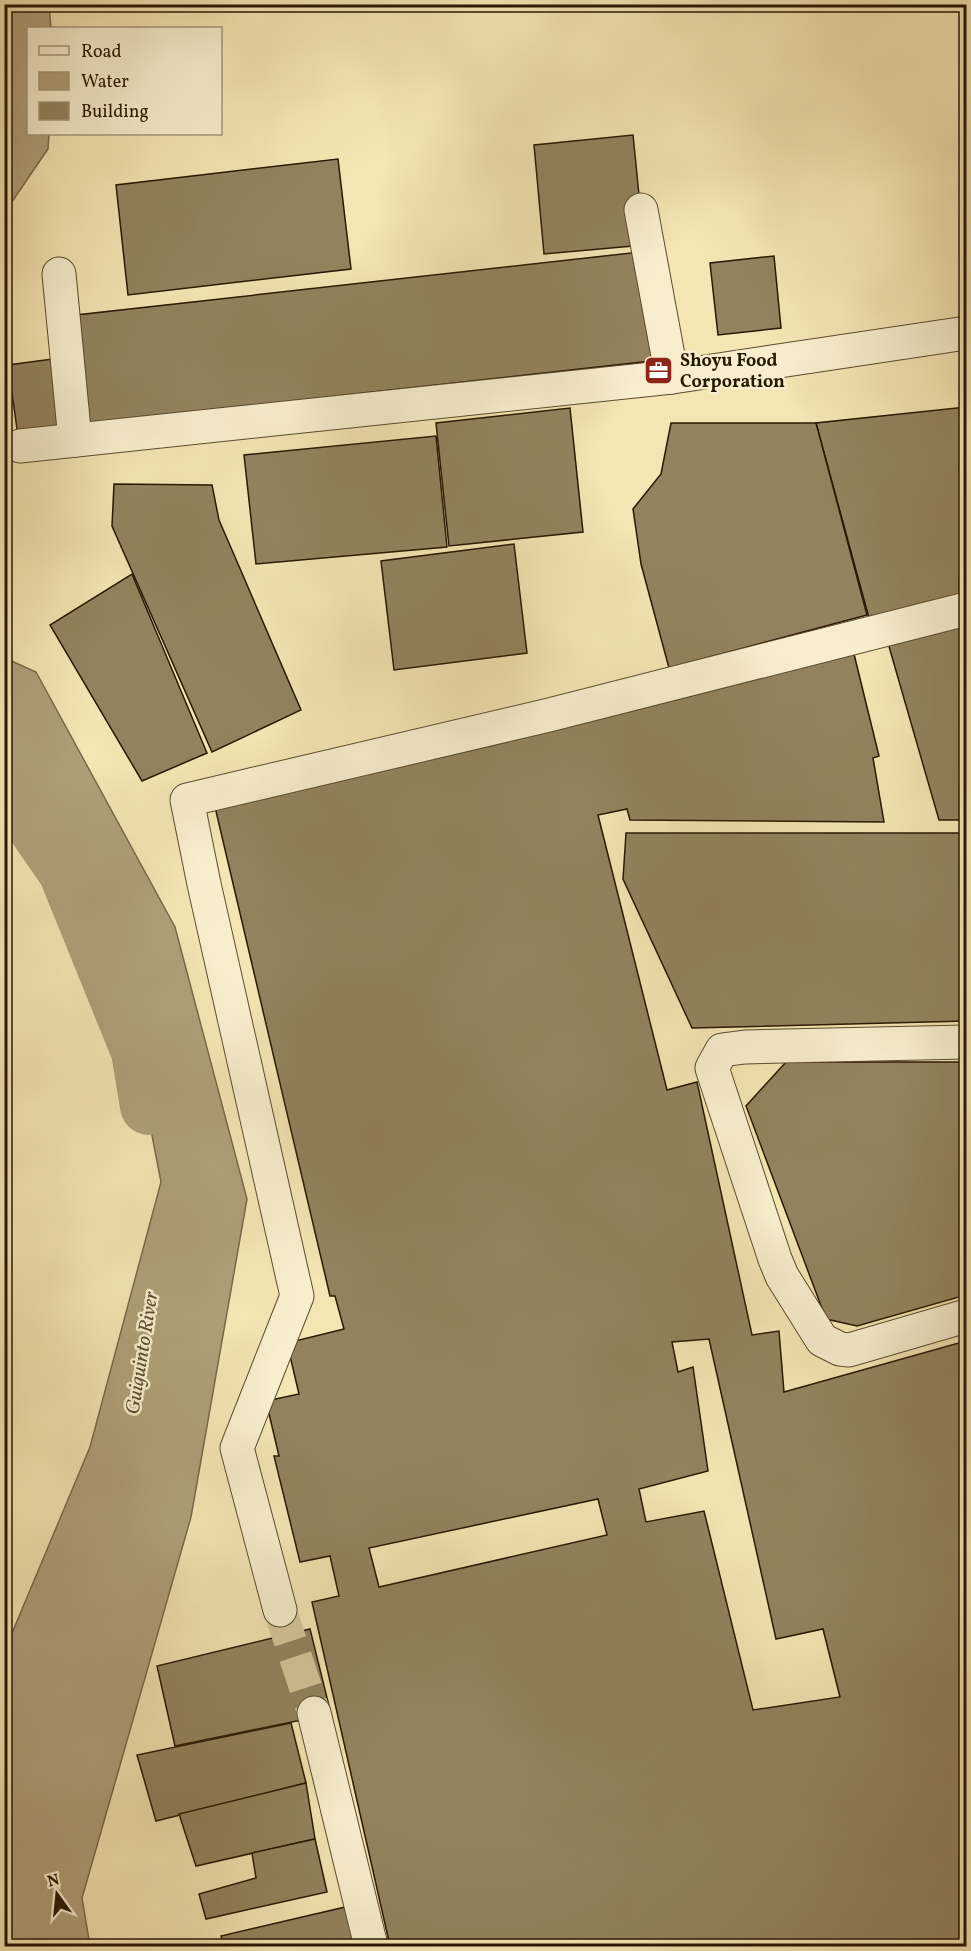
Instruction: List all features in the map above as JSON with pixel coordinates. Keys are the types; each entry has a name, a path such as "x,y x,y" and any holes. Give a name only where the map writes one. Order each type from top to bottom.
{"lane":[{"path":"641,210 672,377"},
{"path":"59,274 75,440"},
{"path":"20,446 672,377 966,333"},
{"path":"280,1610 237,1448 297,1296 187,800 549,715 966,609"},
{"path":"966,1042 745,1047 722,1050 712,1068 775,1259 782,1276 822,1340 840,1349 849,1350 966,1316"},
{"path":"314,1713 371,1947"}],"water":[{"path":"5,4 49,5 51,27 27,27 27,135 49,135 48,149 5,212"},
{"path":"5,658 36,672 175,927 247,1199 191,1517 82,1898 90,1946 5,1946 5,1650 90,1447 161,1182 116,949 5,752"}],"building":[{"path":"633,135 644,245 544,254 534,145"},
{"path":"338,159 351,269 128,295 116,185"},
{"path":"649,251 660,360 78,425 67,316"},
{"path":"774,256 781,328 718,335 710,263"},
{"path":"60,358 70,428 18,436 8,365"},
{"path":"966,407 966,593 869,618 816,423"},
{"path":"570,408 583,532 449,546 436,423"},
{"path":"671,423 816,423 867,615 669,668 641,564 633,509 661,474"},
{"path":"436,436 447,547 256,564 244,455"},
{"path":"114,484 212,485 219,520 301,710 212,752 112,526"},
{"path":"514,544 527,653 394,670 381,561"},
{"path":"132,574 207,753 142,781 50,625"},
{"path":"966,624 966,820 939,820 888,643"},
{"path":"854,654 879,756 873,758 884,822 630,820 627,809 598,815 667,1090 697,1082 752,1335 779,1331 784,1392 966,1341 966,1946 829,1946 828,1940 801,1946 390,1946 312,1602 339,1596 330,1556 300,1562 274,1456 279,1456 266,1401 299,1394 287,1343 344,1329 335,1296 330,1296 215,807","holes":["709,1339 776,1639 823,1629 840,1697 753,1710 704,1511 646,1522 639,1489 708,1471 693,1367 678,1372 672,1342","598,1499 607,1535 379,1587 369,1548"]},
{"path":"626,833 966,833 966,1021 692,1028 623,879"},
{"path":"786,1062 966,1062 966,1295 857,1326 826,1319 746,1106"},
{"path":"310,1629 331,1714 175,1746 157,1666"},
{"path":"291,1723 306,1783 156,1821 137,1755"},
{"path":"306,1783 315,1839 196,1866 179,1814"},
{"path":"315,1839 327,1892 206,1919 199,1894 256,1878 252,1853"},
{"path":"354,1905 363,1946 224,1946 221,1936"}],"waterway":[{"name":"Guiguinto River","path":"4,780 67,871 140,1051 149,1106"}],"tunnel":[{"path":"280,1610 314,1713"}],"place":[{"name":"Shoyu Food Corporation","path":"659,371"}]}
